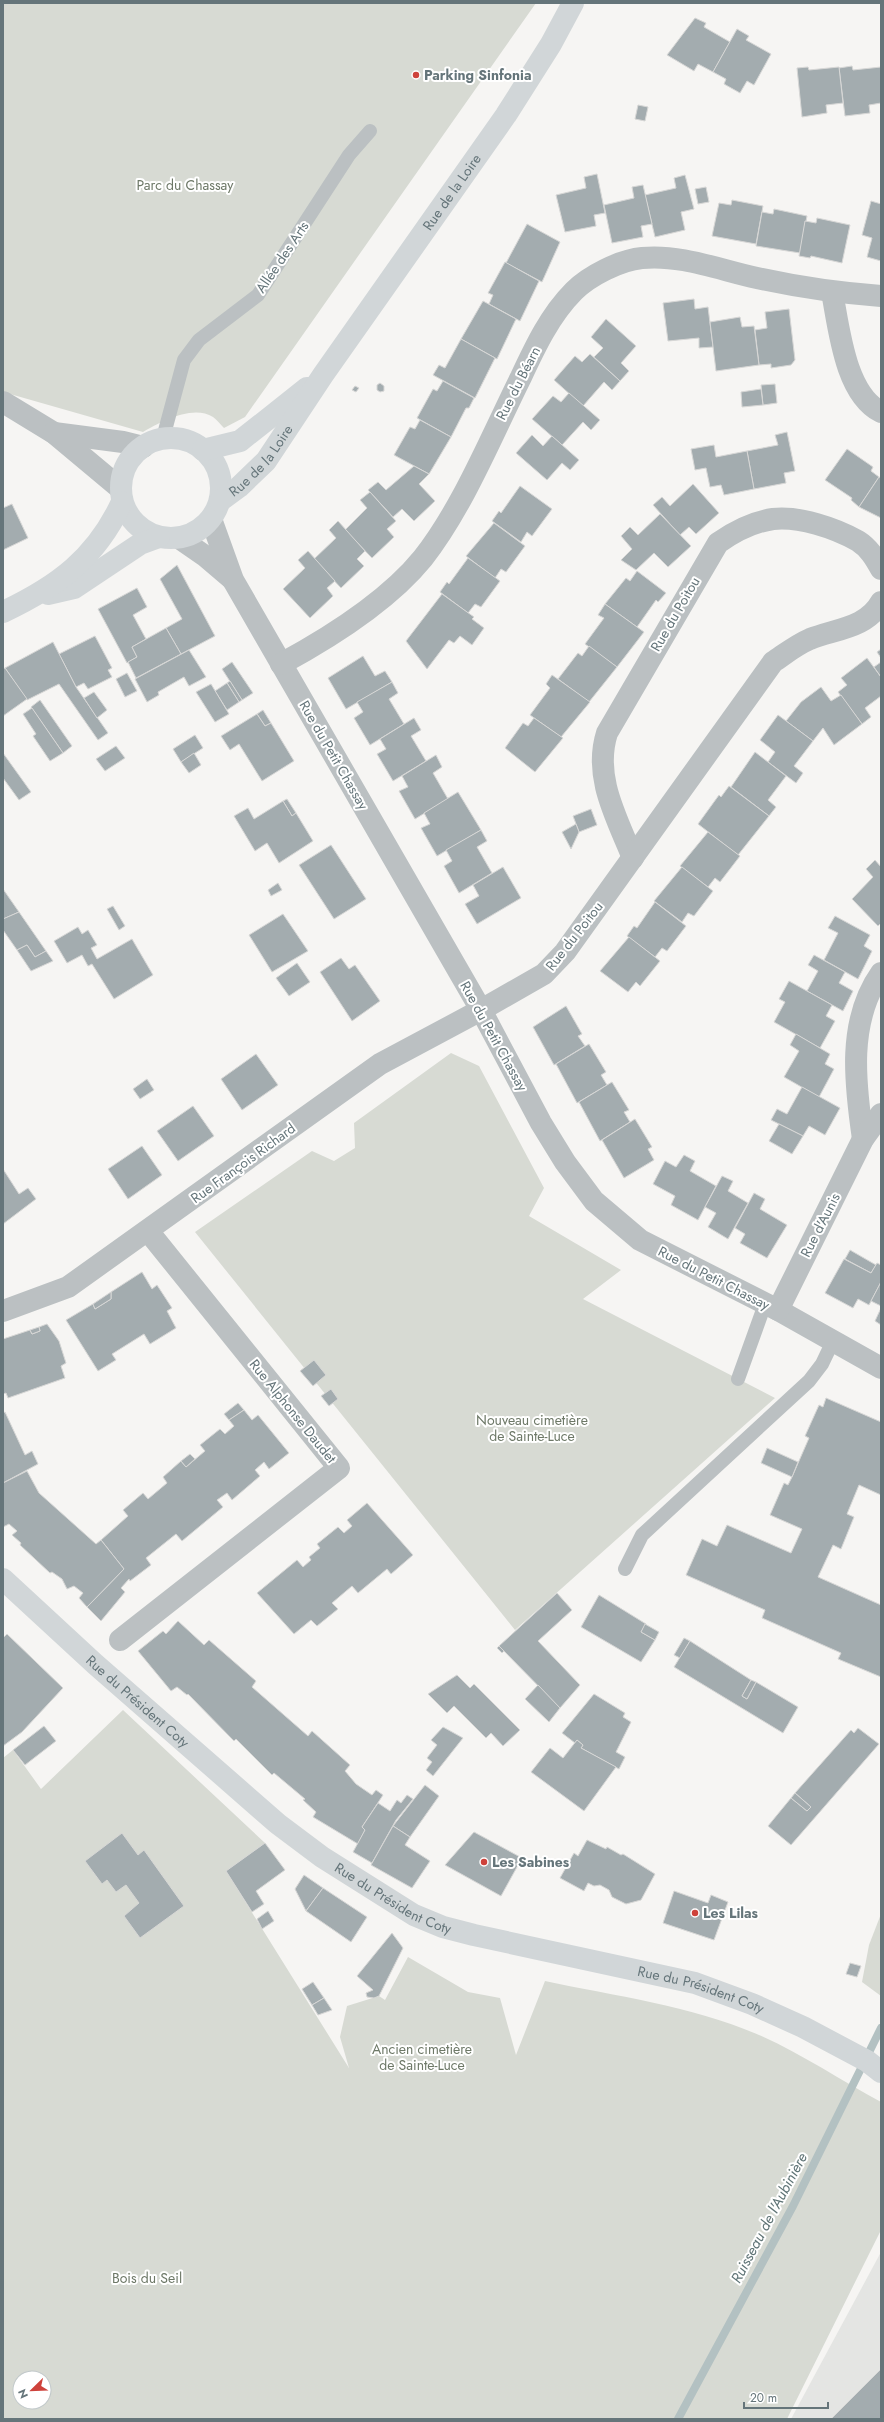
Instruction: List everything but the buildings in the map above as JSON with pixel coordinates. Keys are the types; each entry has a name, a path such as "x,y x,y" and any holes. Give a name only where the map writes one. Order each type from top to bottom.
{"street":[{"name":"Rue de la Loire","path":"215,510 266,461 323,375 506,115 551,44 573,3"},
{"name":"Rue du Béarn","path":"281,664 374,605 399,584 422,559 441,533 460,499 552,318 574,290 617,265 640,258 666,257 832,292 881,296"},
{"path":"832,292 850,371 867,403 881,412"},
{"name":"Rue de la Loire","path":"204,450 240,441 323,375"},
{"path":"3,402 54,433 122,496 136,524 146,533 169,538"},
{"path":"54,433 123,442 143,447"},
{"path":"3,612 31,599 71,571 103,539 122,496 124,470 135,453 143,447 163,438 177,438 191,442 204,450 217,468 222,490 215,510 197,532 140,544 74,588 31,599"},
{"name":"Rue du Petit Chassay","path":"215,510 233,580 481,1010 545,1130 565,1162 594,1201 640,1240 772,1307 881,1368"},
{"name":"Rue du Poitou","path":"633,858 605,789 601,768 602,749 607,733 718,543 735,530 756,523 773,519 794,519 830,530 858,542 873,554 881,569"},
{"name":"Rue du Petit Chassay","path":"169,538 205,556 233,580"},
{"name":"Rue du Poitou","path":"481,1010 544,974 565,952 773,662 808,640 857,624 872,616 881,602"},
{"path":"863,1139 855,1069 858,1036 865,1004 881,973"},
{"name":"Rue François Richard","path":"3,1311 68,1287 380,1064 481,1010"},
{"name":"Rue d'Aunis","path":"772,1307 863,1139 881,1114"},
{"name":"Rue Alphonse Daudet","path":"120,1640 339,1468 148,1231"},
{"name":"Rue du Président Coty","path":"3,1579 96,1664 278,1824 322,1857 414,1916 443,1927 474,1935 695,1983 752,2004 803,2027 874,2067"}],"lane":[{"name":"Allée des Arts","path":"163,438 184,360 199,340 258,295 349,155 370,131"},
{"path":"738,1379 772,1307"},
{"path":"625,1570 642,1535 809,1381 822,1364 833,1341"}],"shaded area":[{"path":"881,2252 881,2419 791,2419"}],"green space":[{"name":"Parc du Chassay","path":"3,3 536,3 245,417 224,428 213,417 196,412 187,413 167,419 143,432 3,392"},
{"name":"Nouveau cimetière de Sainte-Luce","path":"451,1053 479,1066 544,1188 529,1216 621,1270 583,1299 775,1398 515,1630 195,1232 312,1151 334,1161 355,1148 354,1123"},
{"path":"123,1710 265,1843 226,1871 349,2068 340,2037 347,2006 379,1996 385,2000 408,1957 468,1992 500,1998 516,2055 545,1981 681,2009 734,2025 775,2042 881,2102 881,2230 787,2419 3,2419 3,1758 13,1750 41,1789"},
{"path":"881,1914 881,1996 862,1982 869,1945"}],"waterway":[{"name":"Ruisseau de l'Aubinière","path":"678,2419 793,2206 881,2028"}],"place":[{"name":"Parking Sinfonia","path":"416,75"},
{"name":"Les Sabines","path":"484,1862"},
{"name":"Les Lilas","path":"695,1913"}],"park label":[{"name":"Ancien cimetière de Sainte-Luce","path":"422,2058"},
{"name":"Bois du Seil","path":"147,2278"}]}
